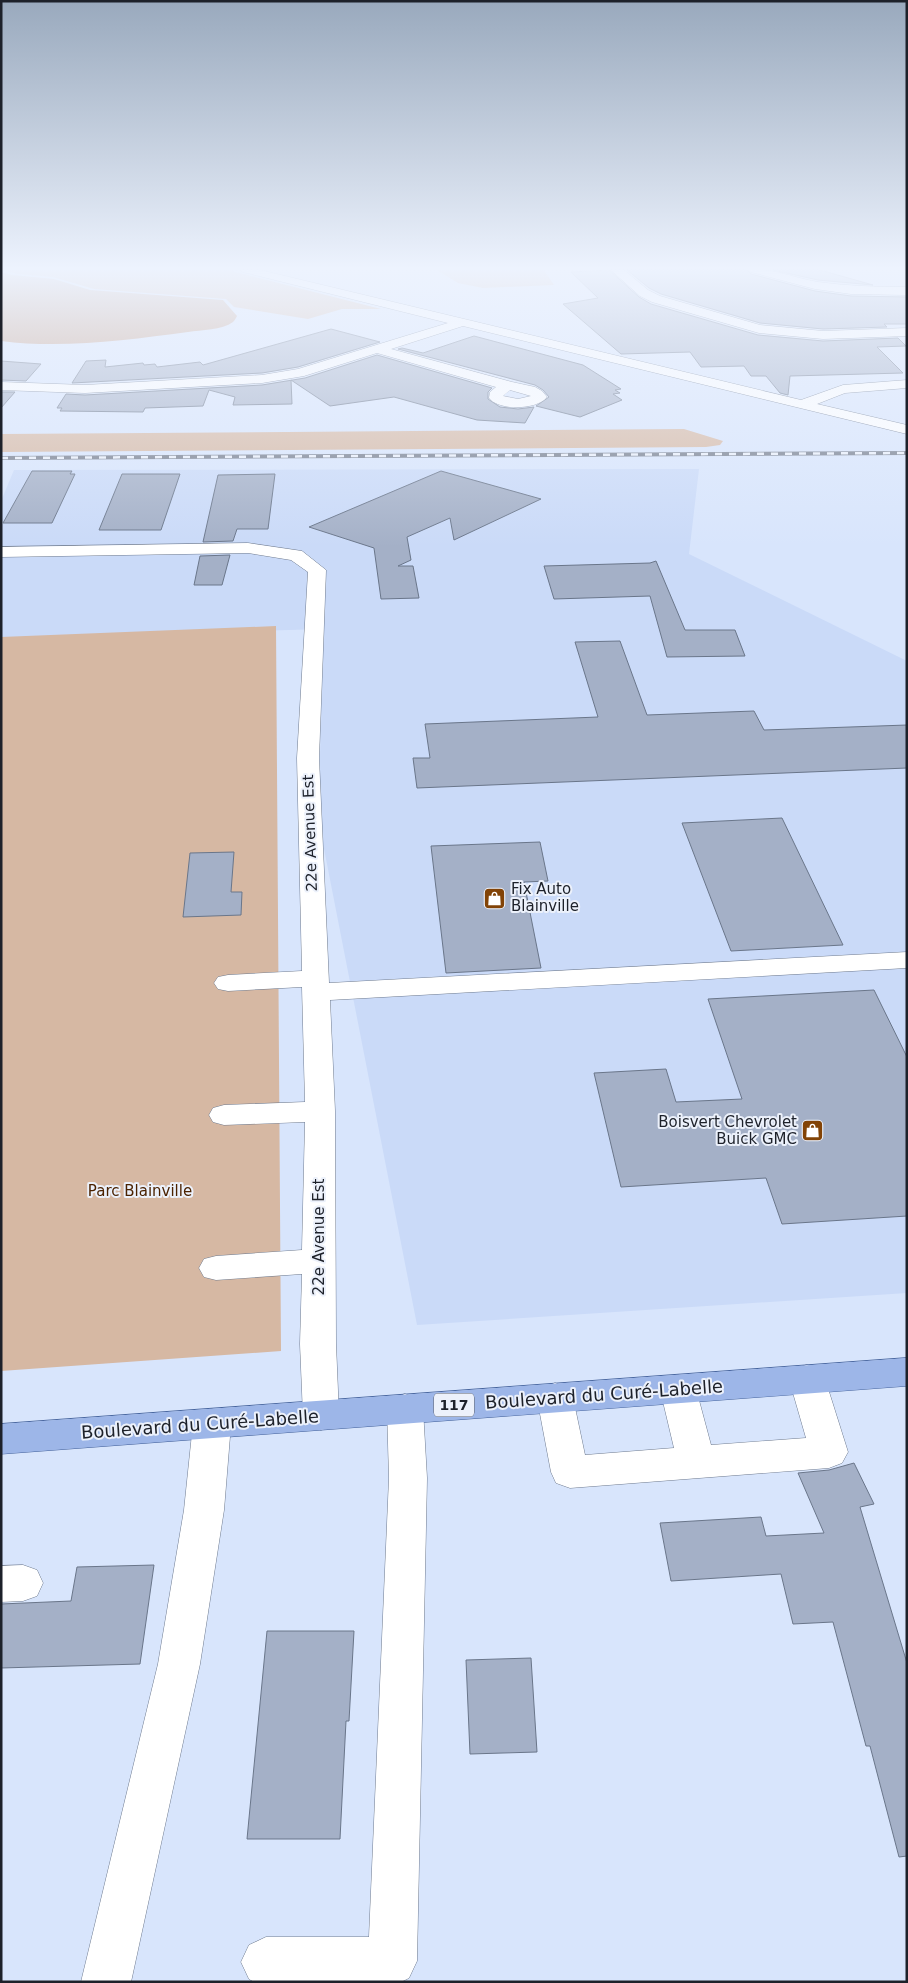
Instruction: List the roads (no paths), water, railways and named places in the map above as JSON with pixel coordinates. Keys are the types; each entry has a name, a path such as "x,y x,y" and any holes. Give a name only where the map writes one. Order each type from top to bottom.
{"main road":[{"name":"Boulevard du Curé-Labelle","path":"1,1439 907,1372"}],"street":[{"path":"1,386 85,389 262,379 299,373 333,363"},
{"path":"424,363 508,386"},
{"path":"631,363 907,430"},
{"path":"803,404 843,389 907,384"},
{"name":"22e Avenue Est","path":"1,552 248,548 296,556 316,570 308,758 320,1111 318,1261 321,1415"},
{"path":"228,983 315,985 907,960"},
{"path":"224,1115 320,1111"},
{"path":"216,1268 318,1261"},
{"path":"555,1398 570,1472 829,1452 807,1379"},
{"path":"678,1389 696,1462"},
{"path":"266,1962 392,1961 408,1478 405,1409"},
{"path":"106,1982 179,1664 204,1510 212,1424"}],"railway":[{"path":"1,458 907,453"}],"place":[{"name":"Fix Auto Blainville","path":"495,898"},
{"name":"Boisvert Chevrolet Buick GMC","path":"813,1131"}],"park label":[{"name":"Parc Blainville","path":"140,1191"}]}
